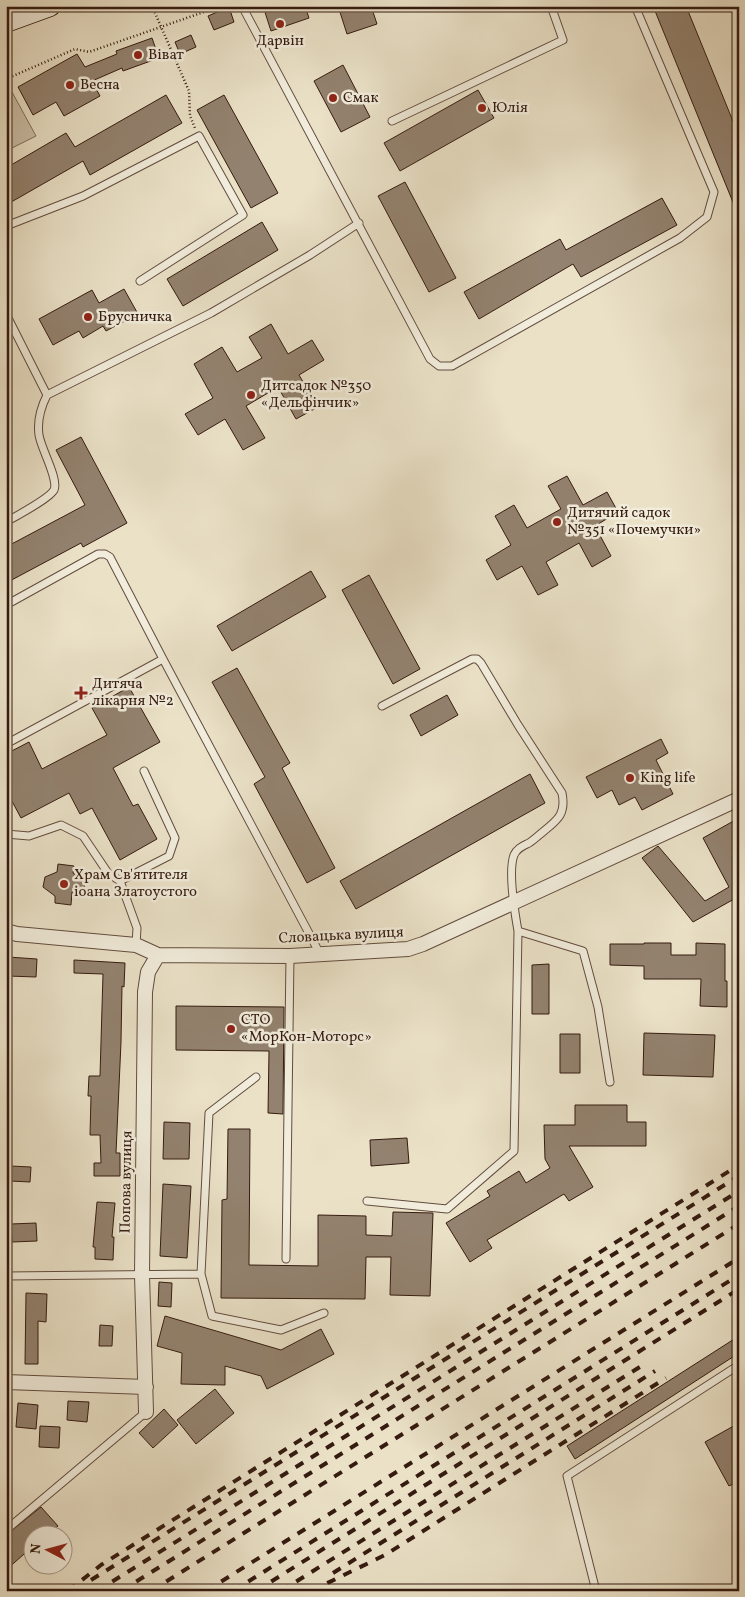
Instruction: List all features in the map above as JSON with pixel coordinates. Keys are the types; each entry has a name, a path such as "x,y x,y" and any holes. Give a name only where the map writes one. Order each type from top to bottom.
{"main road":[{"path":"6,22 50,6"}],"street":[{"name":"Словацька вулиця","path":"6,931 17,934 136,945 158,955 290,956 408,950 739,800"},
{"name":"Попова вулиця","path":"146,1412 142,1275 145,992 148,972 158,955"},
{"path":"6,1382 146,1387"}],"lane":[{"path":"242,6 430,359 439,366 452,366 680,238 707,217 714,192 635,6"},
{"path":"392,120 563,40 552,6"},
{"path":"6,226 83,196 199,136 242,215 140,281"},
{"path":"6,522 54,490 56,481 42,449 39,434 38,420 47,395 211,313 310,255 359,223"},
{"path":"6,314 47,395"},
{"path":"6,605 98,554 105,554 110,557 320,954"},
{"path":"6,744 163,659"},
{"path":"366,1201 447,1209 514,1151 518,932 513,902 514,855 520,847 530,842 556,822 562,812 564,803 562,793 478,659 472,659 382,706"},
{"path":"120,881 169,856 175,838 144,770"},
{"path":"6,834 29,836 61,825 83,836 108,873 120,881 137,928 136,945"},
{"path":"518,932 583,951 598,1007 610,1082"},
{"path":"286,1259 290,956"},
{"path":"256,1076 209,1113 201,1274 212,1316 281,1330 324,1313"},
{"path":"6,1276 201,1274"},
{"path":"596,1591 567,1476 739,1365"},
{"path":"6,1530 146,1412"}],"path":[{"path":"152,6 189,91 190,116 199,136"},
{"path":"6,79 75,49 89,52 221,6"}],"shaded area":[{"path":"6,81 36,136 6,151"}],"building":[{"name":"Дарвін","path":"263,6 305,6 309,18 271,31"},
{"path":"338,6 371,6 377,24 347,34"},
{"path":"653,6 686,6 739,136 739,217"},
{"path":"229,7 234,22 214,30 208,16"},
{"path":"191,35 196,47 180,54 175,42"},
{"path":"152,38 159,58 123,71 122,68 92,81 100,96 64,116 56,102 33,115 18,87 77,54 85,67 117,54 116,51"},
{"path":"343,65 370,117 341,132 314,81"},
{"path":"478,90 494,118 400,171 384,143"},
{"path":"166,95 182,123 90,175 83,161 6,205 6,168 66,133 75,147"},
{"path":"224,95 278,193 251,208 197,110"},
{"path":"405,182 456,278 429,292 378,196"},
{"path":"662,198 677,225 581,277 573,264 479,319 464,292 560,239 566,250"},
{"path":"262,222 278,250 183,306 167,279"},
{"name":"Брусничка","path":"124,289 138,314 106,331 103,326 83,338 79,331 53,345 39,319 92,290 99,303"},
{"path":"271,324 288,354 312,340 324,360 299,375 318,407 296,419 278,387 246,406 265,438 243,450 225,419 198,435 185,414 213,398 194,364 222,347 237,372 262,358 249,337"},
{"path":"81,437 127,523 83,547 81,543 6,583 6,547 85,505 56,450"},
{"path":"567,476 583,505 607,492 618,512 595,526 611,556 592,567 579,543 546,562 558,585 538,595 522,566 497,580 486,560 511,545 495,516 514,505 527,528 561,509 548,486"},
{"path":"311,571 326,597 232,651 217,626"},
{"path":"369,575 420,669 393,684 342,590"},
{"path":"237,668 290,763 282,768 335,868 307,883 254,784 265,777 212,682"},
{"path":"129,687 160,742 113,768 133,806 138,804 157,839 120,860 92,808 80,814 69,793 21,818 6,790 6,754 29,742 42,769 107,735 92,708"},
{"path":"447,695 458,715 421,736 410,715"},
{"path":"661,739 668,753 656,760 673,794 642,810 635,797 619,805 612,790 597,798 586,777"},
{"path":"530,774 545,803 356,909 340,881"},
{"path":"739,818 739,904 736,898 693,922 642,858 658,846 705,901 729,887 703,838"},
{"name":"Храм Св'ятителя іоана Златоустого","path":"58,864 74,866 73,873 85,882 83,893 72,892 71,905 55,903 55,896 43,887 45,877 57,872"},
{"path":"671,943 671,955 696,955 696,943 725,944 727,1007 700,1006 701,979 644,979 644,966 610,965 610,944"},
{"path":"8,957 37,959 36,977 8,976"},
{"path":"74,960 125,963 124,987 122,986 116,1153 120,1153 120,1176 94,1176 94,1163 101,1163 100,1135 90,1135 91,1096 88,1096 89,1076 100,1076 103,974 74,973"},
{"path":"549,964 549,1014 532,1014 532,965"},
{"name":"СТО «МорКон-Моторс»","path":"176,1006 284,1007 283,1114 268,1113 269,1051 176,1050"},
{"path":"644,1033 715,1035 713,1077 643,1075"},
{"path":"560,1034 580,1034 580,1073 560,1073"},
{"path":"575,1105 627,1105 627,1122 646,1122 646,1146 569,1146 593,1187 569,1201 564,1194 487,1240 492,1248 470,1262 446,1223 490,1196 487,1191 519,1171 526,1183 550,1168 545,1159 544,1125 575,1125"},
{"path":"164,1122 190,1123 189,1159 163,1159"},
{"path":"228,1129 250,1129 249,1265 318,1266 318,1215 366,1216 366,1235 392,1236 393,1212 433,1213 430,1296 390,1295 391,1257 366,1257 365,1299 221,1298 222,1200 227,1199"},
{"path":"407,1138 409,1163 371,1166 370,1140"},
{"path":"10,1166 31,1167 30,1182 10,1181"},
{"path":"163,1184 191,1186 187,1258 160,1256"},
{"path":"97,1202 115,1203 112,1237 114,1237 113,1260 95,1259 95,1247 93,1247"},
{"path":"36,1223 37,1241 12,1242 11,1224"},
{"path":"159,1282 172,1283 171,1307 158,1306"},
{"path":"26,1293 47,1294 46,1322 38,1321 38,1364 25,1364"},
{"path":"165,1316 281,1350 321,1329 334,1354 267,1389 261,1376 225,1366 225,1385 181,1384 182,1353 157,1346"},
{"path":"100,1325 113,1326 112,1346 99,1346"},
{"path":"739,1336 739,1353 575,1459 567,1446"},
{"path":"215,1389 234,1413 196,1444 177,1420"},
{"path":"68,1401 89,1402 87,1422 67,1420"},
{"path":"18,1403 38,1405 36,1429 16,1427"},
{"path":"164,1409 178,1425 153,1448 139,1433"},
{"path":"739,1423 739,1481 729,1486 705,1442"},
{"path":"40,1426 60,1427 59,1448 39,1447"},
{"path":"41,1507 56,1524 22,1524 22,1556 6,1570 6,1535"}],"railway":[{"path":"68,1591 101,1565 739,1165"},
{"path":"91,1580 739,1176"},
{"path":"97,1591 739,1191"},
{"path":"121,1591 739,1206"},
{"path":"151,1591 739,1224"},
{"path":"206,1591 739,1258"},
{"path":"233,1591 739,1275"},
{"path":"256,1591 739,1289"},
{"path":"281,1591 643,1365"},
{"path":"333,1573 655,1371"},
{"path":"311,1591 385,1555 666,1378"}],"place":[{"name":"Дарвін","path":"280,24"},
{"name":"Віват","path":"138,55"},
{"name":"Весна","path":"70,85"},
{"name":"Смак","path":"333,98"},
{"name":"Юлія","path":"482,108"},
{"name":"Брусничка","path":"88,317"},
{"name":"Дитсадок №350 «Дельфінчик»","path":"251,395"},
{"name":"Дитячий садок №351 «Почемучки»","path":"557,522"},
{"name":"Дитяча лікарня №2","path":"81,693"},
{"name":"King life","path":"630,778"},
{"name":"Храм Св'ятителя іоана Златоустого","path":"64,884"},
{"name":"СТО «МорКон-Моторс»","path":"231,1029"}]}
